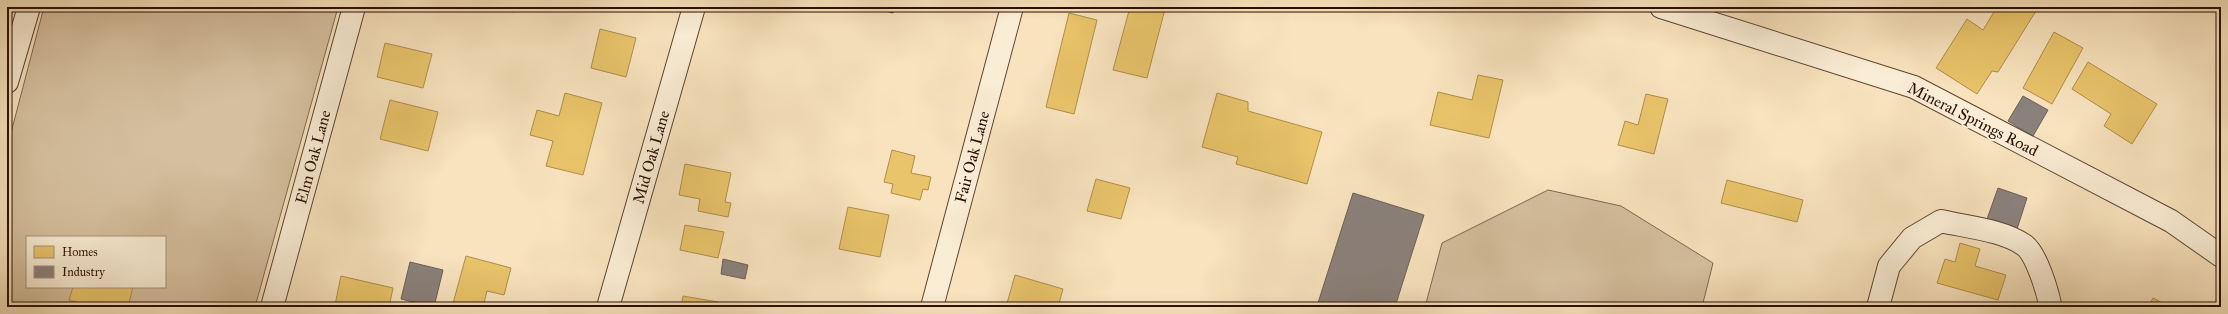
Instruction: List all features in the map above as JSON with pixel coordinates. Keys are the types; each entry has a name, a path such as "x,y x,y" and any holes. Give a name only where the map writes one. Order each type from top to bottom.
{"street":[{"path":"7,82 29,7"},
{"name":"Elm Oak Lane","path":"272,307 354,7"},
{"name":"Mid Oak Lane","path":"608,307 694,7"},
{"name":"Fair Oak Lane","path":"932,307 1012,7"},
{"name":"Mineral Springs Road","path":"1661,7 1914,87 2171,221 2221,256"},
{"path":"1878,307 1889,266 1912,238 1941,221 1994,233 2026,246 2044,278 2050,304"}],"shaded area":[{"path":"44,7 338,7 255,307 7,307 7,148"},
{"path":"1548,190 1621,206 1713,263 1702,307 1425,307 1442,243"}],"building: Homes":[{"path":"1130,7 1156,7 1165,9 1147,78 1113,70"},
{"path":"1997,7 2030,7 2036,11 1998,72 1992,71 1977,94 1936,68 1967,19 1983,30"},
{"path":"1069,13 1097,20 1074,114 1046,107"},
{"path":"600,29 636,38 626,77 591,68"},
{"path":"2054,32 2083,48 2052,104 2023,88"},
{"path":"385,43 432,54 423,88 377,77"},
{"path":"2088,62 2157,104 2132,144 2104,126 2111,114 2072,89"},
{"path":"1478,75 1503,80 1489,138 1430,125 1438,92 1472,100"},
{"path":"565,93 602,103 583,175 546,166 553,141 530,135 537,110 559,116"},
{"path":"1217,93 1248,102 1248,111 1322,132 1307,184 1236,164 1238,157 1202,147"},
{"path":"1646,94 1668,99 1654,154 1618,145 1625,121 1638,125"},
{"path":"390,100 438,112 428,151 380,139"},
{"path":"892,150 915,156 911,173 931,177 928,190 923,189 920,200 891,193 893,184 884,182"},
{"path":"685,164 731,173 725,202 731,203 728,217 698,211 700,199 679,195"},
{"path":"1096,179 1130,188 1121,219 1087,211"},
{"path":"1727,180 1803,200 1797,222 1721,203"},
{"path":"848,207 889,215 880,257 839,249"},
{"path":"685,225 724,232 718,258 680,250"},
{"path":"1960,243 1980,249 1975,266 2006,275 1998,300 1937,283 1945,259 1955,262"},
{"path":"466,256 511,268 504,295 487,291 483,307 452,307"},
{"path":"1015,275 1063,289 1058,307 1049,305 1049,307 1006,307"},
{"path":"341,276 393,288 389,307 346,307 335,305"},
{"path":"73,288 133,288 128,307 94,307 69,300"},
{"path":"683,296 718,302 717,307 681,307"},
{"path":"2153,298 2170,307 2148,307"}],"building: Industry":[{"path":"494,7 515,7 514,12"},
{"path":"869,7 894,7 893,13"},
{"path":"2023,96 2048,110 2033,136 2008,121"},
{"path":"1998,188 2027,198 2017,229 1987,219"},
{"path":"1353,193 1424,215 1395,307 1317,306"},
{"path":"723,259 748,265 745,279 721,274"},
{"path":"410,262 443,270 434,307 401,299"}]}
